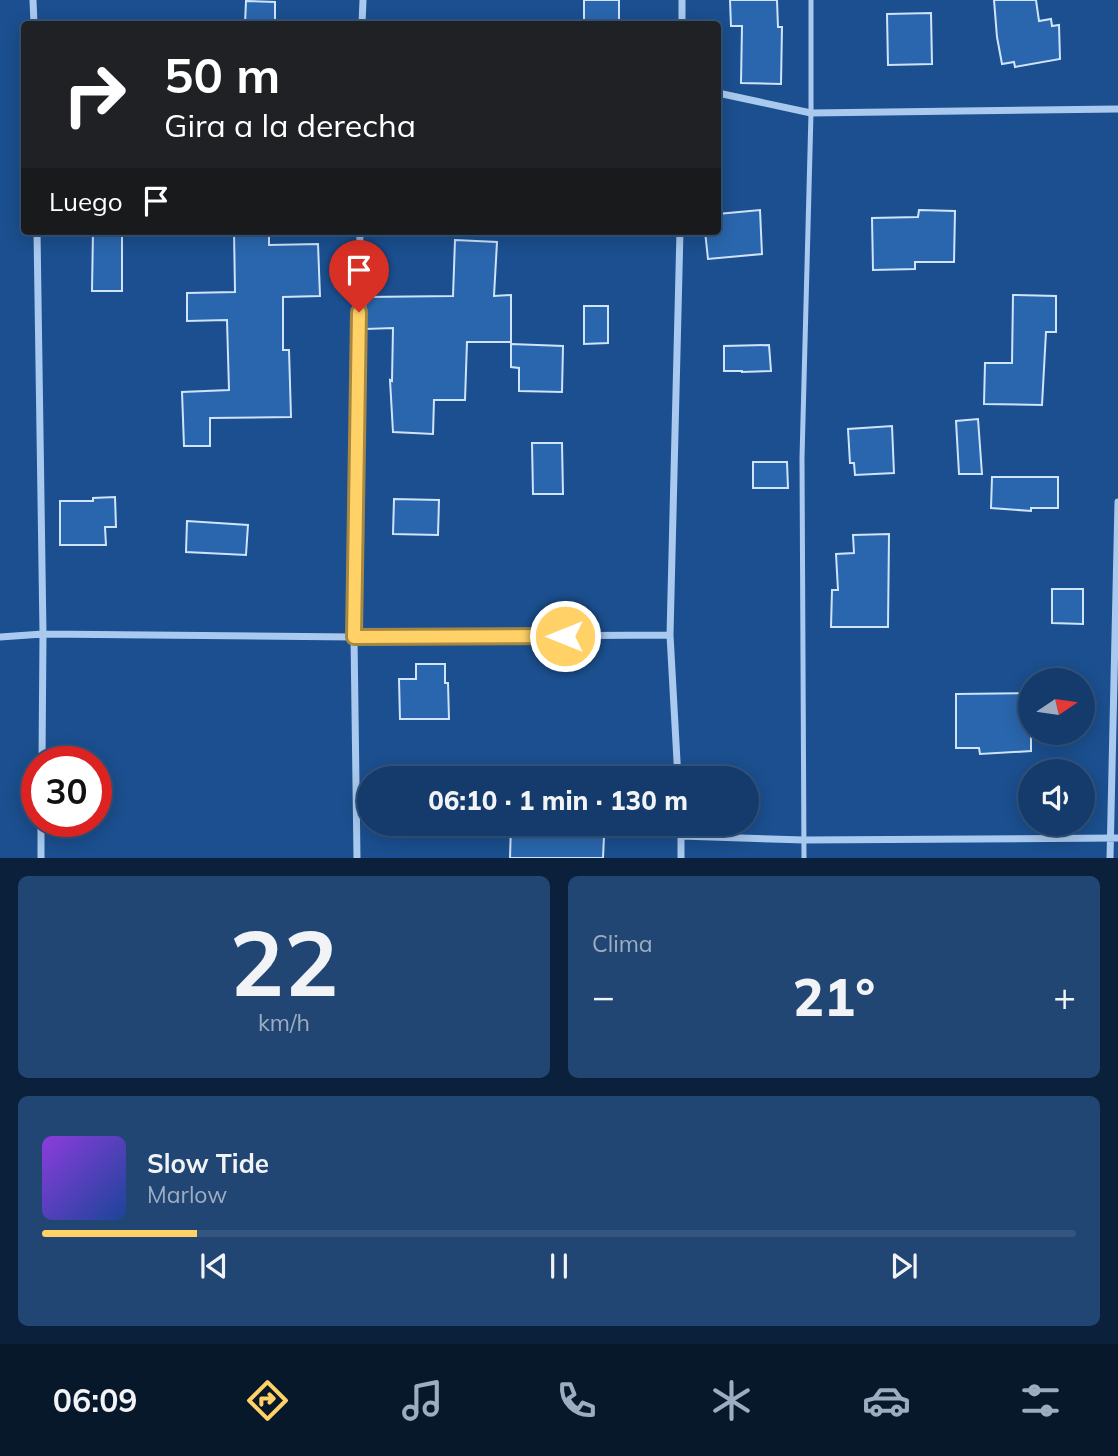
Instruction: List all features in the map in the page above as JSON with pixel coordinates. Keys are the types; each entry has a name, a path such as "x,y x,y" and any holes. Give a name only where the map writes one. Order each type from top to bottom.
{"street":[{"path":"33,0 34,21"},
{"path":"362,21 363,0"},
{"path":"682,0 682,21"},
{"path":"721,94 811,113 1118,109"},
{"path":"37,235 42,746"},
{"path":"357,858 354,637 360,235"},
{"path":"677,766 670,635 680,235"},
{"path":"1110,858 1114,838 1118,502"},
{"path":"0,637 43,634 354,637 670,635"},
{"path":"681,858 681,836 804,840 1114,838"},
{"path":"41,837 41,858"}],"lane":[{"path":"804,858 802,458 811,113 811,0"}],"building":[{"path":"584,0 619,0 619,21 584,21"},
{"path":"730,0 777,0 778,27 782,27 781,84 741,83 742,26 731,26"},
{"path":"994,0 1036,0 1039,21 1051,19 1052,26 1059,25 1060,59 1015,67 1014,62 1002,64"},
{"path":"246,1 275,2 275,21 245,21"},
{"path":"931,13 932,64 888,65 887,14"},
{"path":"760,210 762,254 708,259 705,235 721,235 721,214"},
{"path":"919,210 955,211 954,262 915,262 915,269 873,270 872,218 918,217"},
{"path":"93,235 122,235 122,291 92,291"},
{"path":"234,235 269,235 269,245 318,244 320,296 283,297 283,350 289,350 291,417 210,418 210,446 184,446 182,392 229,390 227,320 187,321 187,293 235,292"},
{"path":"455,240 497,242 494,296 511,295 511,342 467,342 465,400 434,400 433,434 393,432 390,380 392,381 393,328 366,329 365,297 453,296"},
{"path":"1013,295 1056,296 1056,332 1046,332 1042,405 984,404 985,363 1012,363"},
{"path":"584,306 608,306 608,343 584,344"},
{"path":"511,344 563,346 562,392 519,391 519,368 511,367"},
{"path":"769,345 771,371 724,371 724,346"},
{"path":"978,419 982,474 959,474 956,421"},
{"path":"892,426 894,473 855,475 854,463 850,463 848,429"},
{"path":"532,443 562,443 563,494 533,494"},
{"path":"753,462 787,462 788,488 753,488"},
{"path":"992,477 1058,477 1058,508 1031,508 1031,511 991,508"},
{"path":"115,497 116,527 105,527 106,545 60,545 60,501 93,501 93,498"},
{"path":"394,499 439,500 438,535 393,534"},
{"path":"187,521 248,525 246,555 186,552"},
{"path":"889,534 888,627 831,627 832,590 838,590 836,554 854,553 853,535"},
{"path":"1052,589 1083,589 1083,624 1052,623"},
{"path":"416,664 445,664 449,719 400,719 399,679 416,679"},
{"path":"1018,693 1018,746 1031,746 1031,751 980,754 979,748 956,748 956,694"},
{"path":"511,836 604,836 603,858 510,858"}],"route":[{"path":"359,312 354,637 565,636"}]}
